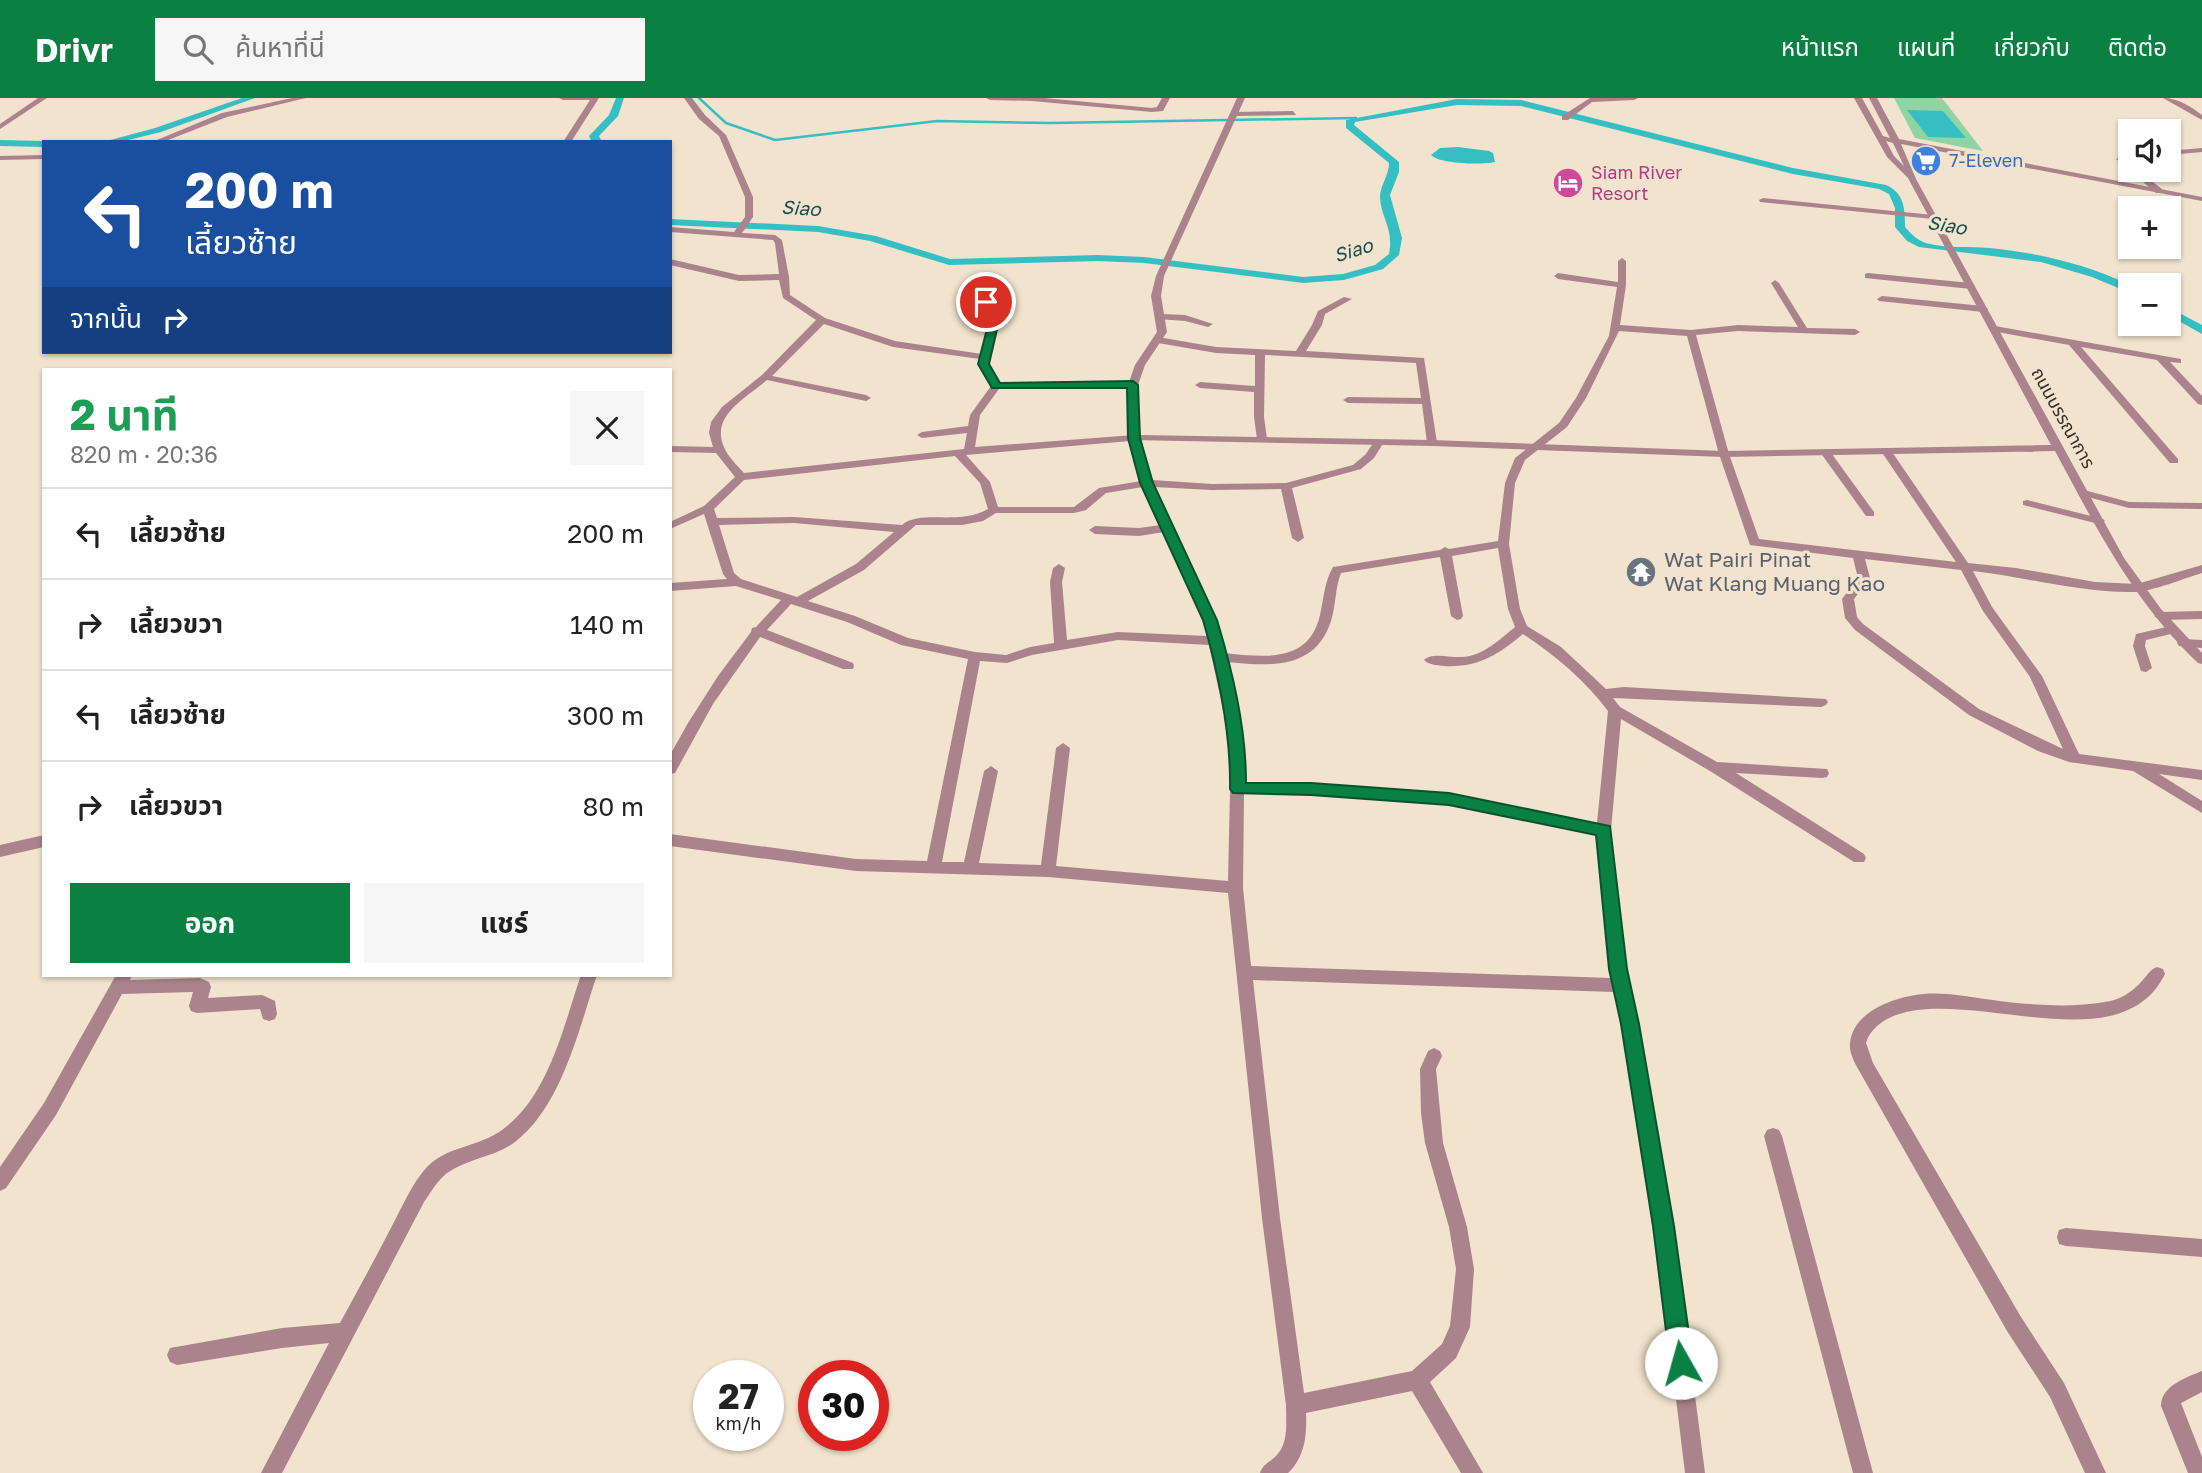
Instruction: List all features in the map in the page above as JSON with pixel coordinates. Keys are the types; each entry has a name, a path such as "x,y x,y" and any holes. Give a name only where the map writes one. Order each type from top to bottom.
{"street":[{"path":"0,127 43,98"},
{"path":"161,140 225,116 302,98"},
{"path":"563,98 595,98 568,140"},
{"path":"688,98 702,117 722,135 750,197 749,217 738,233"},
{"path":"990,98 1032,99 1152,110 1160,109 1166,98"},
{"path":"1241,98 1160,276 1156,296 1162,332 1140,365 1133,385 1134,438 1147,483 1210,620 1238,746 1235,888 1271,1218 1296,1405 1297,1432 1292,1454 1280,1468 1270,1473"},
{"path":"1565,118 1590,100 1634,98"},
{"name":"ถนนบรรณาการ","path":"1858,98 1891,157 1912,179"},
{"path":"2167,98 2189,108 2202,118"},
{"name":"ถนนบรรณาการ","path":"1876,100 1912,179 2137,588 2171,630 2202,660"},
{"path":"1232,118 1293,113"},
{"path":"1880,138 2202,199"},
{"path":"2181,152 2200,151"},
{"path":"0,158 42,157"},
{"path":"2148,182 2159,191"},
{"path":"1763,200 1933,217"},
{"path":"672,229 775,238 779,242 786,296 822,320 892,344 985,357"},
{"path":"1622,261 1622,285 1616,328 1581,398 1563,425 1520,458 1510,483 1503,544 1514,609 1522,628 1557,650 1603,694 1615,710 1715,767 1859,858"},
{"path":"672,262 739,278 785,277"},
{"path":"1558,276 1622,285"},
{"path":"1868,276 1971,286"},
{"path":"1775,283 1804,330"},
{"path":"1300,353 1321,313 1347,299"},
{"path":"1882,299 1983,309"},
{"path":"986,302 993,325 984,364 996,386"},
{"path":"1161,317 1185,318 1208,324"},
{"path":"741,477 719,450 714,433 720,415 765,377 822,320"},
{"path":"1616,328 1691,333 1738,328 1855,331"},
{"path":"1995,329 2178,361"},
{"path":"1691,333 1724,454 1754,542 2016,572 2095,586 2137,588 2202,569"},
{"path":"1158,340 1260,354 1300,353 1421,360 1432,443"},
{"path":"2072,342 2174,461"},
{"path":"1260,354 1262,439"},
{"path":"2160,358 2202,402"},
{"path":"765,377 866,398"},
{"path":"996,386 1133,385"},
{"path":"1200,385 1259,389"},
{"path":"964,453 975,415 996,386"},
{"path":"1348,400 1426,401"},
{"path":"922,435 972,429"},
{"path":"672,525 708,508 741,477 1134,438 1432,443 1724,454 2060,448"},
{"path":"672,766 733,660 756,631 794,600 860,567 913,522 974,520 994,510 1074,510 1082,508 1103,490 1147,483 1212,487 1286,486 1357,467 1370,456 1379,442"},
{"path":"672,449 719,450"},
{"path":"1886,451 1965,567 1987,608 2036,676 2074,758"},
{"path":"1825,452 1870,513"},
{"path":"964,453 985,482 994,510"},
{"path":"1286,486 1298,538"},
{"path":"2084,493 2129,505 2202,506"},
{"path":"2027,503 2099,522"},
{"path":"708,508 729,574 737,582"},
{"path":"712,522 793,520 902,529"},
{"path":"1095,530 1139,532 1166,528"},
{"path":"1220,657 1268,661 1287,660 1300,654 1319,637 1325,622 1330,585 1337,570 1503,544"},
{"path":"1445,551 1457,615"},
{"path":"1858,555 1864,578 1847,599 1851,618 1859,627 1974,712 2043,747 2074,758 2202,775"},
{"path":"1059,568 1056,582 1061,647"},
{"path":"672,587 737,582 794,600 905,642 975,656 1007,659 1030,651 1118,636 1216,642"},
{"path":"2160,616 2202,615"},
{"path":"1430,660 1482,660 1522,628"},
{"path":"2146,668 2139,646 2140,637 2171,630"},
{"path":"756,631 848,666"},
{"path":"2183,643 2202,644"},
{"path":"933,868 975,656"},
{"path":"1603,694 1624,692 1821,702"},
{"path":"1615,710 1604,830 1620,985 1630,1024 1664,1226 1695,1473"},
{"path":"1048,871 1063,748"},
{"path":"1715,767 1822,773"},
{"path":"2136,767 2202,808"},
{"path":"970,869 991,771"},
{"path":"1238,789 1311,789 1449,799 1604,830"},
{"path":"672,840 805,859 933,868 1048,871 1235,888"},
{"path":"0,851 42,841"},
{"path":"1244,973 1620,985"},
{"path":"2096,1473 2057,1390 2014,1324 1859,1053 1858,1043 1871,1020 1898,1004 1926,999 2066,1011 2107,1009 2131,1002 2148,987 2157,974"},
{"path":"271,1473 418,1196 434,1172 453,1161 499,1143 512,1134 531,1113 552,1075 588,977"},
{"path":"0,1182 50,1109 121,981 200,985 203,987 197,1006 262,1002 269,1006 270,1014"},
{"path":"1296,1405 1417,1380 1449,1351 1460,1327 1465,1269 1458,1227 1434,1143 1428,1069 1434,1056"},
{"path":"1773,1136 1863,1473"},
{"path":"2066,1237 2202,1248"},
{"path":"177,1355 282,1338 346,1332"},
{"path":"1417,1380 1472,1473"},
{"path":"2198,1473 2171,1406 2171,1398 2202,1381"}],"green space":[{"path":"1894,98 1942,98 1983,151 1915,138"}],"water":[{"path":"1907,110 1943,111 1966,138 1928,137"},
{"path":"1440,148 1489,151 1493,153 1495,162 1451,162 1431,155"}],"waterway":[{"name":"Siao","path":"116,140 158,130 251,98"},
{"name":"Siao","path":"596,140 594,136 613,116 620,98"},
{"path":"699,98 726,123 775,140 937,121 1050,123 1356,118"},
{"name":"Siao","path":"672,222 818,229 872,238 949,262 1098,258 1144,260 1303,280 1344,277 1379,267 1394,255 1397,238 1385,195 1394,172 1394,162 1349,126 1351,120 1457,102 1521,103 1793,171 1882,187 1893,192 1900,208 1900,227 1915,242 1940,248 2041,259 2078,268 2118,284"},
{"name":"Siao","path":"0,143 42,144"},
{"name":"Siao","path":"2181,318 2202,330"}],"place":[{"name":"7-Eleven","path":"1926,161"},
{"name":"Siam River Resort","path":"1568,183"},
{"name":"Wat Pairi Pinat Wat Klang Muang Kao","path":"1641,572"}],"route":[{"path":"986,302 993,325 984,364 996,386 1098,383 1133,385 1131,402 1134,438 1147,483 1210,620 1216,642 1238,746 1238,789 1311,789 1449,799 1604,830 1620,985 1630,1024 1664,1226 1681,1363"}]}
